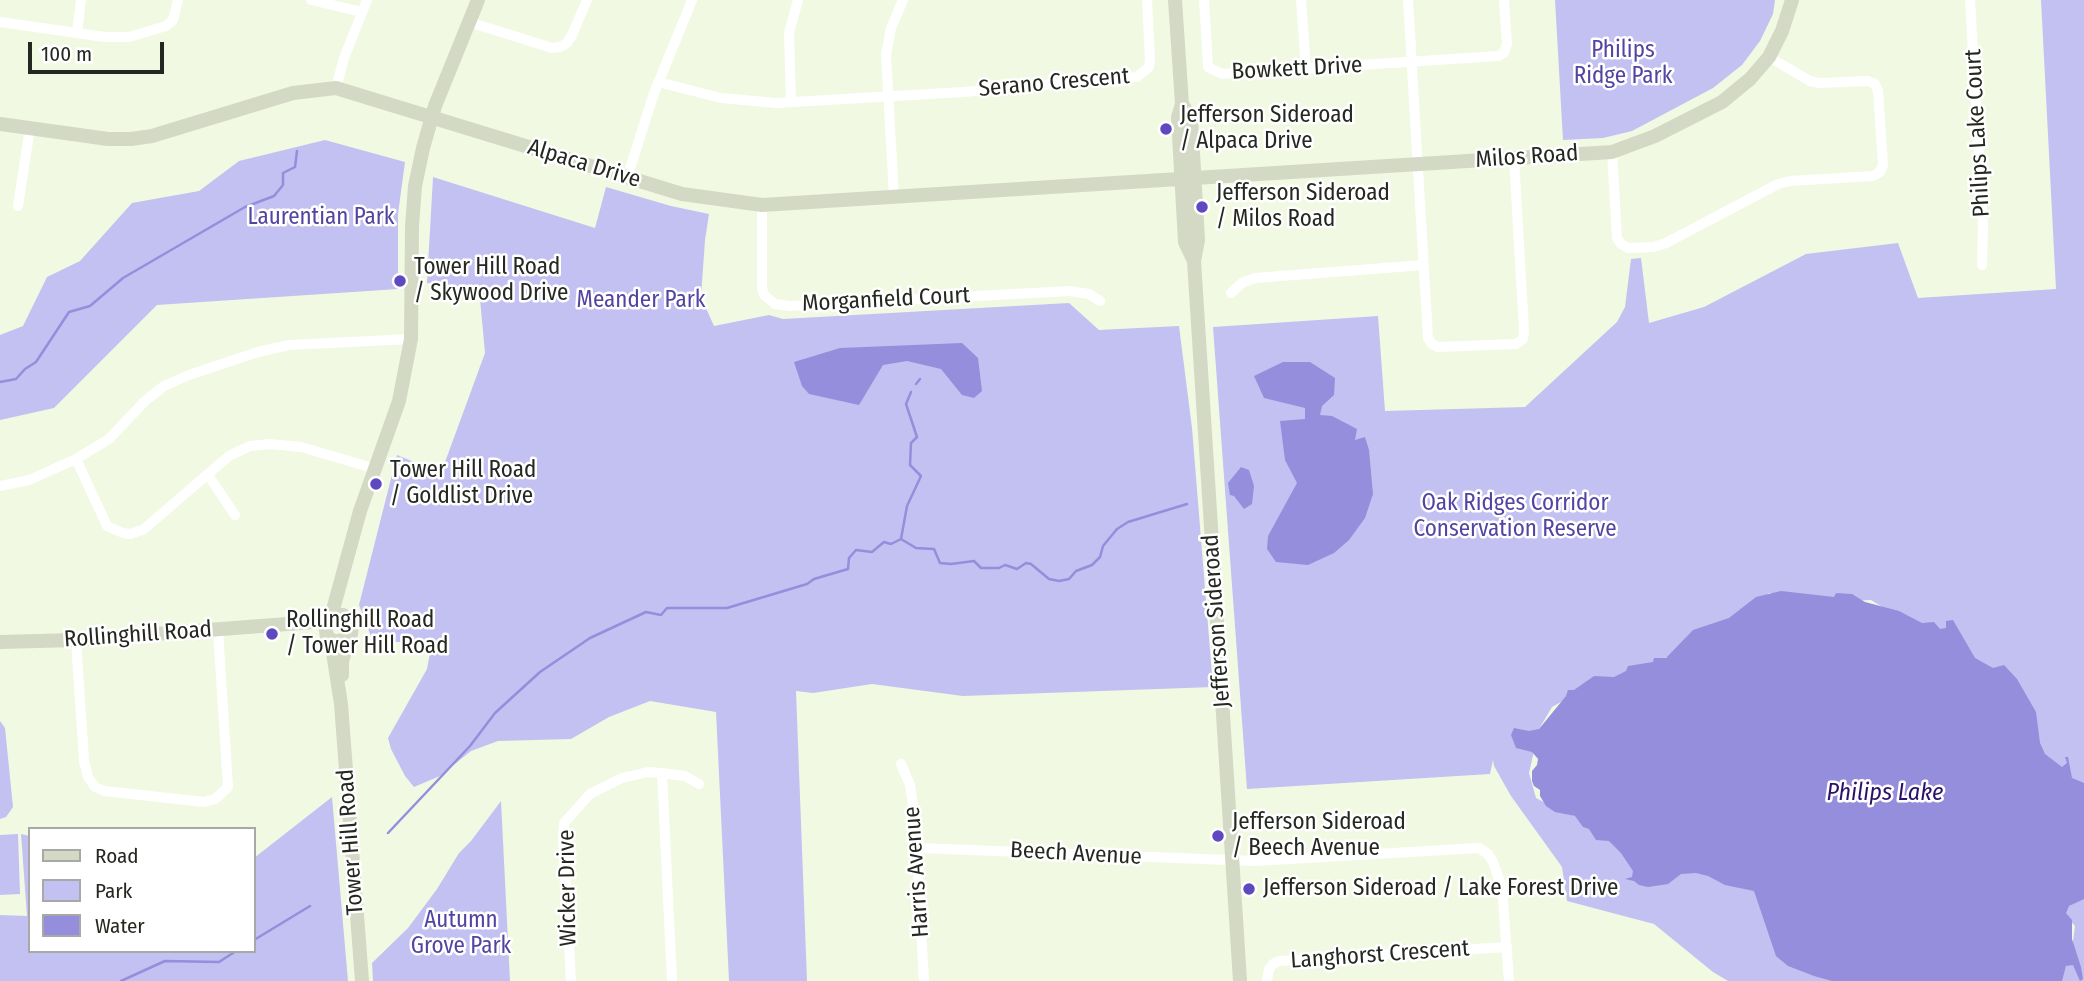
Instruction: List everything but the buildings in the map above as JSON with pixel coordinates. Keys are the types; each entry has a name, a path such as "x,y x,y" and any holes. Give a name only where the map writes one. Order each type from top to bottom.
{"street":[{"path":"77,33 81,0"},
{"path":"0,22 117,38 155,30 173,20 178,0"},
{"path":"311,0 362,12"},
{"path":"336,88 344,58 368,0"},
{"path":"350,546 346,594 348,617 352,625 349,638 340,642 329,639 325,630 350,546 399,401 411,339 413,206 418,170 431,117 478,0"},
{"path":"469,22 552,48 560,47 567,43 572,35 587,0"},
{"path":"627,178 658,82 692,0"},
{"path":"791,102 789,33 798,0"},
{"path":"894,197 887,42 903,0"},
{"name":"Serano Crescent","path":"888,96 1138,77 1149,67 1150,59 1147,0"},
{"name":"Jefferson Sideroad","path":"1175,0 1182,104 1178,117 1188,178 1185,242 1194,261 1240,981"},
{"name":"Bowkett Drive","path":"1205,0 1208,67 1223,74 1492,57 1504,53 1507,44 1504,0"},
{"path":"1301,0 1306,69"},
{"path":"1408,0 1428,338 1432,344 1446,348 1516,344 1523,339 1514,158"},
{"name":"Milos Road","path":"1188,178 1612,152 1655,136 1722,102 1750,79 1769,57 1782,32 1791,0"},
{"name":"Philips Lake Court","path":"1970,0 1983,227 1982,265"},
{"path":"1612,152 1617,238 1628,248 1654,247 1666,243 1778,184 1800,180 1873,176 1880,172 1883,165 1878,91 1875,84 1868,81 1810,81 1769,57"},
{"path":"658,82 721,98 776,103 888,96"},
{"name":"Alpaca Drive","path":"0,124 108,139 131,139 152,136 293,93 336,88 627,178 701,198 762,205 1188,178"},
{"path":"18,206 30,128"},
{"name":"Morganfield Court","path":"762,205 762,288 764,295 775,304 790,306 1070,290 1088,294 1100,301"},
{"path":"1231,293 1242,283 1255,278 1424,265"},
{"path":"0,486 29,480 76,459 109,439 145,401 164,386 189,375 258,352 289,345 411,339"},
{"path":"76,459 107,526 130,534 144,529 229,456 250,446 269,444 301,447 376,469"},
{"path":"208,475 234,515"},
{"path":"329,619 339,614 348,617"},
{"name":"Rollinghill Road","path":"0,642 218,630 329,619"},
{"name":"Rollinghill Road","path":"276,625 329,639"},
{"path":"76,639 84,761 88,777 95,787 104,791 204,802 215,799 228,787 218,630"},
{"name":"Tower Hill Road","path":"349,638 342,661 341,704 362,981"},
{"name":"Tower Hill Road","path":"329,639 341,704"},
{"name":"Harris Avenue","path":"901,764 910,785 919,848 924,981"},
{"path":"662,773 672,981"},
{"name":"Wicker Drive","path":"571,981 564,822 590,794 603,786 637,774 685,776 699,784"},
{"name":"Beech Avenue","path":"919,848 1233,861 1479,848 1488,854 1498,874 1504,900 1507,947"},
{"path":"1507,947 1509,981"},
{"name":"Langhorst Crescent","path":"1267,981 1269,969 1279,961 1507,947"}],"green space":[{"name":"Philips Ridge Park","path":"1555,0 1775,0 1773,14 1760,41 1742,65 1713,88 1632,131 1603,138 1563,140"},
{"name":"Oak Ridges Corridor Conservation Reserve","path":"2041,0 2084,0 2084,795 2054,770 1931,637 1871,600 1813,602 1769,593 1748,612 1649,667 1595,683 1552,707 1539,729 1529,773 1536,798 1567,814 1596,821 1749,883 1841,981 1728,981 1654,924 1567,901 1562,867 1511,796 1493,760 1490,774 1247,789 1213,327 1378,316 1385,411 1525,407 1617,322 1625,307 1631,259 1641,258 1649,323 1704,307 1806,254 1898,243 1918,298 2056,289"},
{"name":"Laurentian Park","path":"325,140 405,162 398,214 398,289 157,305 54,408 0,420 0,335 23,326 47,277 80,261 132,203 199,191 239,161"},
{"name":"Meander Park","path":"433,177 595,228 606,187 709,214 701,297 714,326 769,315 783,319 1069,303 1099,330 1179,326 1192,428 1213,687 963,696 872,684 813,693 796,691 807,981 729,981 716,712 650,701 609,717 571,739 498,741 471,751 440,776 414,787 405,776 388,738 427,669 432,642 373,642 359,605 397,455 441,473 485,353 479,288 427,283"},
{"path":"0,721 5,728 13,807 6,817 0,819"},
{"path":"332,797 348,981 0,981 0,915 27,916 21,834 28,836 28,953 256,953 256,856"},
{"name":"Autumn Grove Park","path":"501,801 510,981 373,981 372,963 408,928 459,853"},
{"path":"18,834 20,894 0,895 0,835"},
{"path":"2084,894 2084,981 2055,981 2066,967 2075,926 2062,912"}],"water":[{"path":"962,343 978,358 982,391 974,398 962,395 941,369 907,361 883,365 859,405 809,394 802,386 794,362 840,348"},
{"path":"1283,362 1310,362 1335,378 1334,395 1322,406 1320,415 1332,416 1357,429 1355,440 1365,437 1369,450 1373,494 1365,518 1349,540 1334,553 1308,565 1276,562 1267,549 1268,536 1297,483 1285,460 1280,421 1305,419 1305,408 1264,398 1254,376"},
{"path":"1241,467 1249,470 1254,486 1252,504 1244,509 1234,496 1230,495 1228,483"},
{"name":"Philips Lake","path":"1781,591 1834,597 1836,593 1852,594 1865,602 1899,611 1922,623 1934,622 1940,629 1946,628 1946,621 1953,620 1975,658 1993,668 2004,665 2017,679 2036,712 2040,743 2045,754 2062,767 2067,763 2065,757 2068,757 2072,778 2084,783 2084,899 2069,906 2066,913 2072,920 2072,939 2083,979 2080,981 2073,965 2066,966 2062,981 1832,981 1814,976 1788,966 1776,956 1754,891 1725,885 1696,873 1681,874 1668,884 1648,887 1639,885 1625,879 1632,877 1633,871 1609,841 1596,840 1575,816 1555,812 1546,806 1540,796 1540,790 1532,781 1532,771 1538,759 1532,752 1516,748 1511,735 1514,728 1529,731 1539,729 1568,690 1574,690 1594,676 1614,677 1626,671 1628,666 1653,662 1654,658 1666,658 1693,630 1729,618 1756,597"}],"waterway":[{"path":"0,382 16,379 36,362 69,312 90,306 123,278 245,207 274,196 283,185 283,173 295,167 297,151"},
{"path":"916,384 920,379"},
{"path":"901,539 907,506 921,476 910,465 911,443 917,437 906,404 911,392"},
{"path":"901,539 916,548 934,549 940,563 974,561 981,568 999,568 1005,565 1017,569 1026,563 1049,579 1059,581 1069,579 1076,571 1092,565 1117,529 1128,522 1187,504"},
{"path":"388,833 470,746 495,713 540,672 590,638 646,612 661,615 667,608 727,608 807,584 814,579 848,569 849,558 856,550 872,552 884,542 891,544 901,539"},
{"path":"256,939 310,906"},
{"path":"121,981 165,961 219,962 233,953"}],"place":[{"name":"Jefferson Sideroad / Alpaca Drive","path":"1166,129"},
{"name":"Jefferson Sideroad / Milos Road","path":"1202,207"},
{"name":"Tower Hill Road / Skywood Drive","path":"400,281"},
{"name":"Tower Hill Road / Goldlist Drive","path":"376,484"},
{"name":"Rollinghill Road / Tower Hill Road","path":"272,634"},
{"name":"Jefferson Sideroad / Beech Avenue","path":"1218,836"},
{"name":"Jefferson Sideroad / Lake Forest Drive","path":"1249,889"}]}
